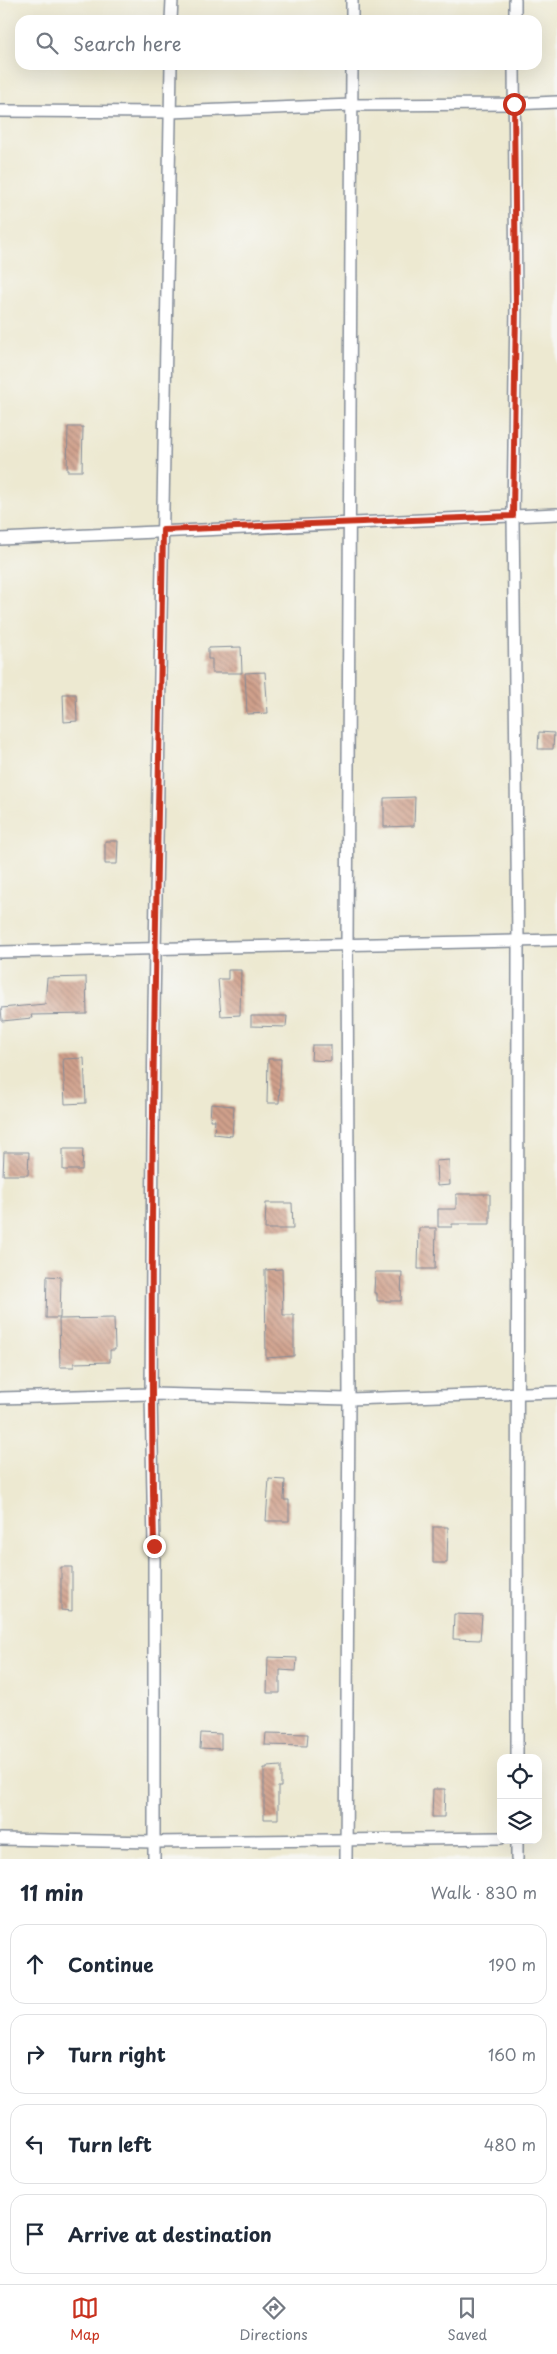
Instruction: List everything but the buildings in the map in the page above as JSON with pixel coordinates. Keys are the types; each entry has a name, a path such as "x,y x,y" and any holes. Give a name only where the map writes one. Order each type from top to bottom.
{"street":[{"path":"171,15 172,0"},
{"path":"352,0 352,15"},
{"path":"515,0 515,15"},
{"path":"154,1859 154,1546 150,1394 171,70"},
{"path":"346,1859 349,1399 347,944 352,70"},
{"path":"514,70 516,306 513,516 518,939 517,1754"},
{"path":"0,111 170,112 352,105 557,102"},
{"path":"0,539 163,530 557,514"},
{"path":"0,952 518,939 557,940"},
{"path":"0,1398 150,1394 349,1399 557,1392"},
{"path":"0,1839 154,1842 497,1838"},
{"path":"517,1844 517,1859"}],"route":[{"path":"154,1546 150,1394 154,1007 163,530 513,516 516,306 514,104"}]}
